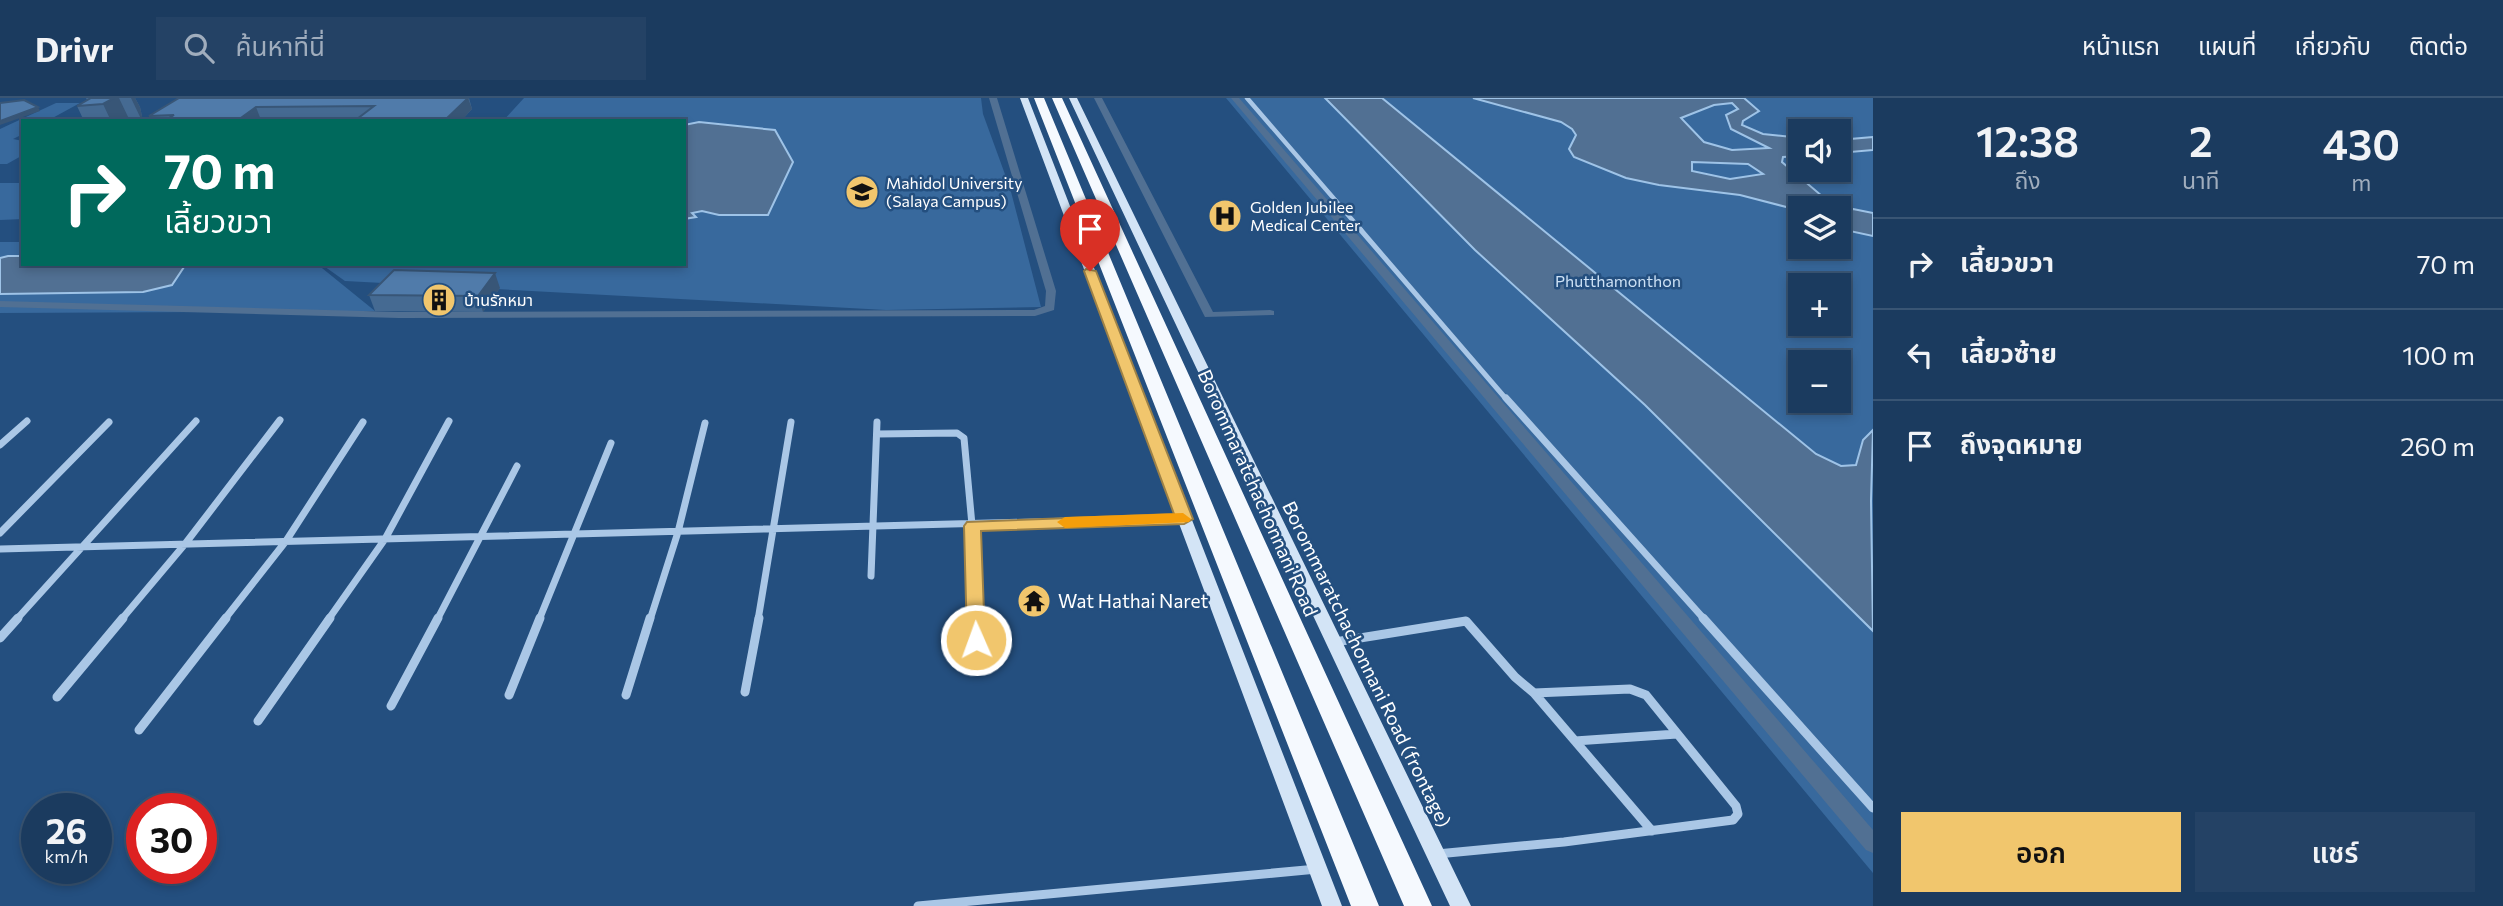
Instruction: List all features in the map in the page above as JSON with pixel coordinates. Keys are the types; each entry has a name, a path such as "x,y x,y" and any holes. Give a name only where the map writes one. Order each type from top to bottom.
{"highway":[{"path":"1031,98 1051,130"},
{"path":"1039,98 1365,906"},
{"name":"Borommaratchachonnani Road","path":"1057,98 1418,906"}],"main road":[{"path":"1024,98 1332,906"},
{"name":"Borommaratchachonnani Road (frontage)","path":"1073,98 1461,906"}],"street":[{"path":"1247,98 1519,413 1873,808"},
{"path":"57,697 185,544 281,419"},
{"path":"0,445 27,421"},
{"path":"0,638 196,421"},
{"path":"258,721 385,539 449,421"},
{"path":"0,533 109,422"},
{"path":"139,730 286,541 363,422"},
{"path":"745,692 775,530 791,422"},
{"path":"871,576 877,422"},
{"path":"626,695 678,532 705,423"},
{"path":"877,434 961,435 972,526 976,640"},
{"path":"509,695 611,443"},
{"path":"391,706 517,466"},
{"path":"0,549 1184,519"},
{"path":"1335,642 1466,621 1515,677 1534,694 1652,831"},
{"path":"1437,854 1652,831 1733,820 1738,814 1735,806 1640,691 1630,689 1534,694"},
{"path":"1574,741 1677,734"},
{"path":"918,906 1318,869"}],"green space":[{"name":"Mahidol University (Salaya Campus)","path":"524,98 981,98 983,114 1010,188 1041,307 886,310 345,281 324,266 686,266 686,119 505,119"},
{"name":"Phutthamonthon","path":"1226,98 1873,98 1873,873"},
{"path":"56,103 80,103 51,119 22,119"},
{"path":"21,119 21,135 13,139 21,141 21,156 7,164 0,164 0,129"},
{"path":"0,183 21,183 21,219 0,220"},
{"path":"0,242 21,242 21,266 319,266 375,311 0,313"}],"shaded area":[{"path":"1325,98 1382,98 1816,454 1841,466 1856,465 1863,440 1873,430 1873,631 1645,405 1475,250"},
{"path":"1473,98 1744,98 1759,111 1743,121 1742,125 1763,134 1788,137 1788,157 1783,157 1782,162 1788,167 1788,182 1806,182 1822,196 1788,196 1788,207 1740,195 1626,178 1574,157 1569,149 1576,135 1561,122","holes":["1732,103 1738,109 1726,115 1731,129 1769,148 1732,150 1704,142 1681,118 1714,105","1692,162 1748,164 1763,174 1730,179 1692,171"]},
{"path":"699,122 775,130 793,162 768,215 719,215 702,211 692,213 696,217 686,219 686,125"},
{"path":"1873,137 1873,150 1851,152 1851,139"},
{"path":"1851,210 1873,213 1873,236 1851,231"},
{"path":"21,256 21,266 185,266 172,285 143,292 0,294 0,258"}],"building":[{"path":"91,98 114,98 103,104 77,106"},
{"path":"179,98 468,98 446,119 357,119 374,106 256,107 239,119 167,119 174,115 149,116"},
{"path":"24,100 38,107 0,121 0,103"},
{"path":"394,270 495,273 478,296 369,295"}],"waterway":[{"path":"0,304 399,315 1035,313 1050,308 1051,291 993,98"},
{"path":"1098,98 1209,315 1270,313"},
{"path":"1235,98 1873,844"}],"slow traffic":[{"path":"1065,522 1183,519"}],"place":[{"name":"Mahidol University (Salaya Campus)","path":"862,192"},
{"name":"Golden Jubilee Medical Center","path":"1225,216"},
{"name":"บ้านรักหมา","path":"439,300"},
{"name":"Wat Hathai Naret","path":"1034,601"}],"route":[{"path":"976,640 972,526 1184,519 1090,271"}]}
